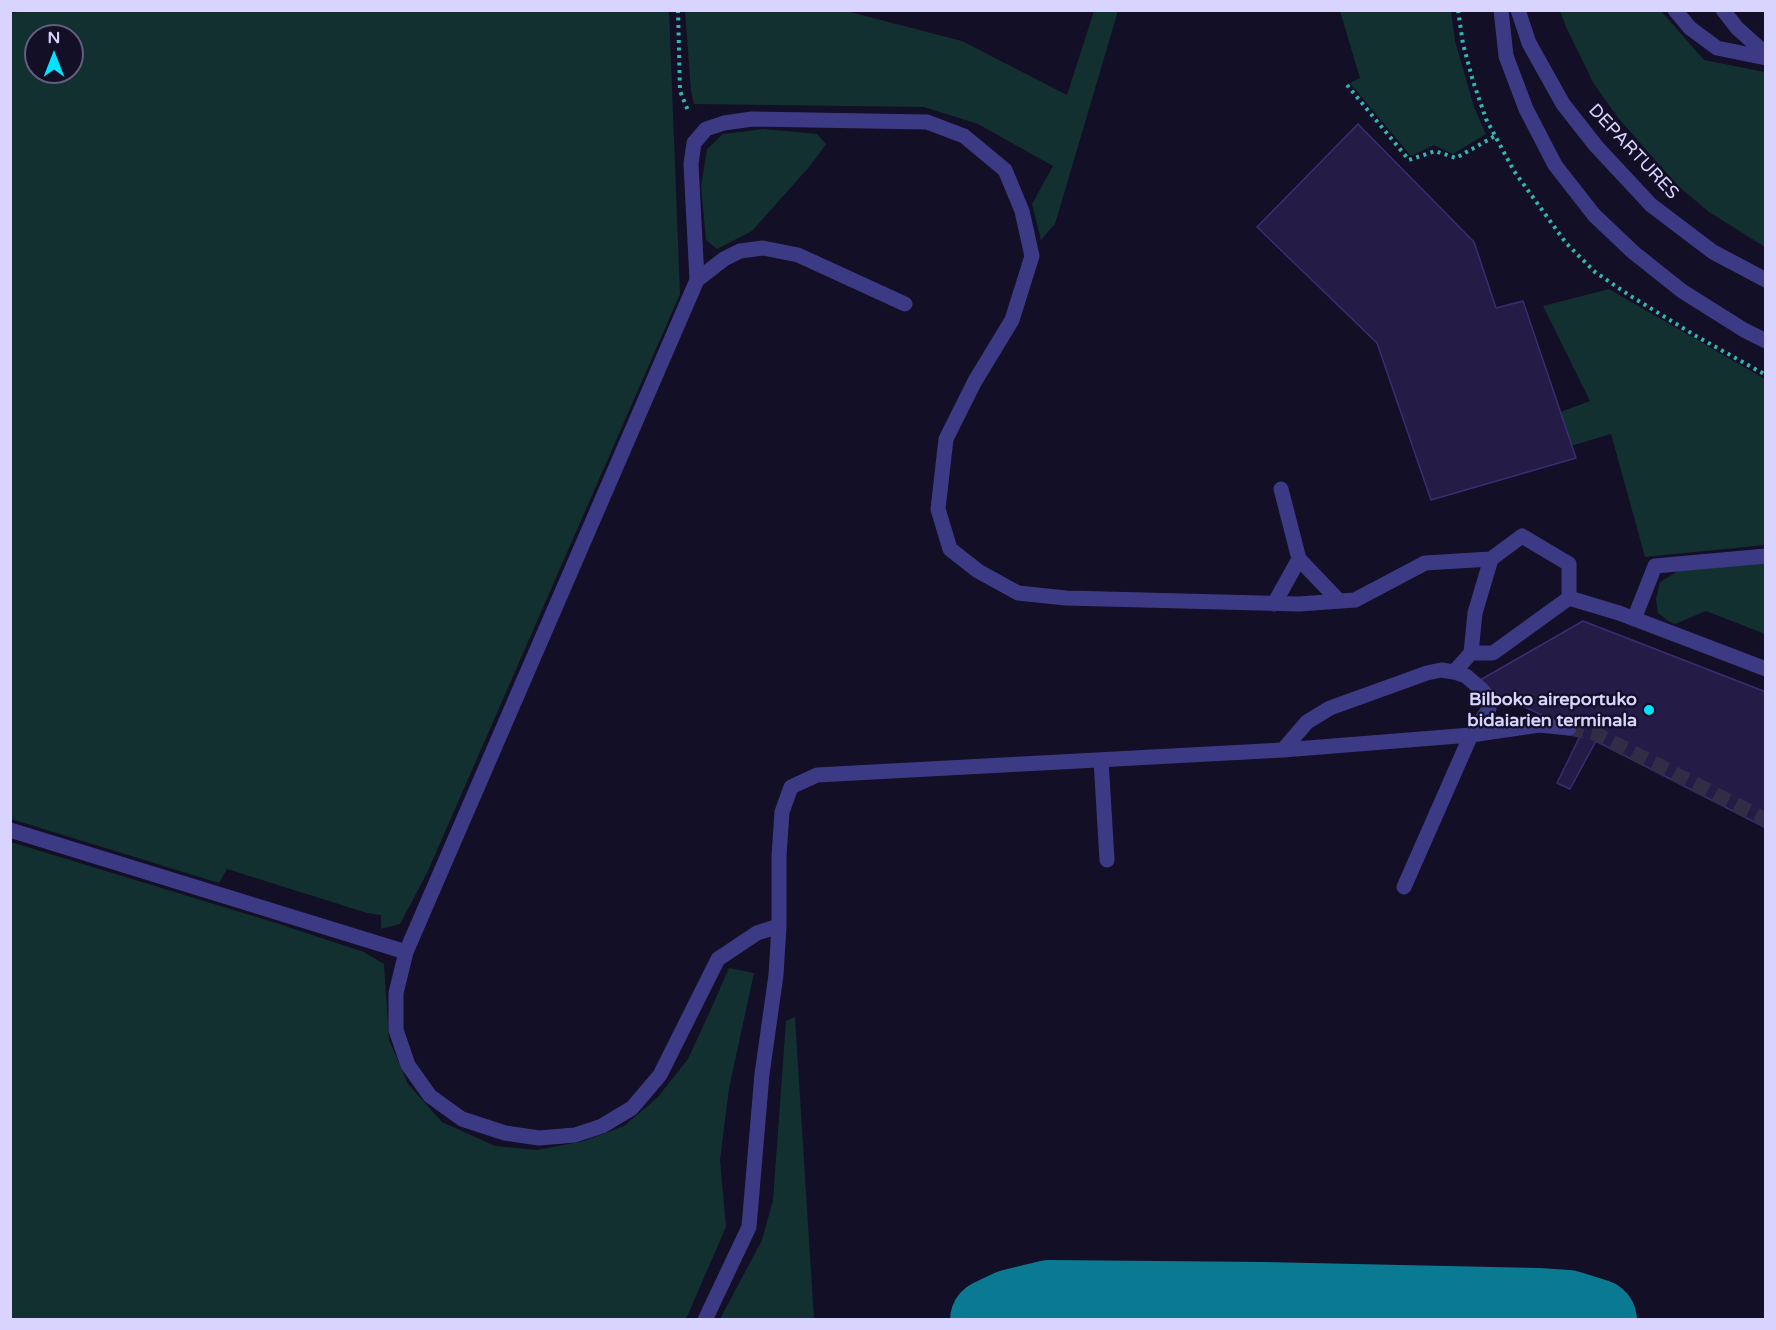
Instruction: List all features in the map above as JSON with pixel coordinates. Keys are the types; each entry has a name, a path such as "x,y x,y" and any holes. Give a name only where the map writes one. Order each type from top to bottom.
{"street":[{"path":"1501,10 1506,56 1526,110 1555,165 1594,215 1633,252 1682,291 1744,330 1766,341"},
{"name":"DEPARTURES","path":"1518,10 1529,43 1563,104 1596,146 1652,205 1713,252 1766,280"},
{"path":"1675,10 1690,28 1717,48 1766,56"},
{"path":"1723,10 1737,28 1766,56"},
{"path":"779,926 757,933 718,959 660,1075 632,1108 602,1126 574,1135 539,1138 505,1133 462,1119 430,1096 408,1065 396,1030 396,993 406,952 697,280 692,164 694,143 706,129 724,123 752,119 927,122 963,136 1005,170 1022,211 1032,256 1012,320 975,381 946,440 938,509 950,549 978,571 1018,593 1065,598 1274,604 1356,600 1425,563 1491,559 1522,536 1569,564 1569,598"},
{"path":"697,280 724,259 740,251 763,248 798,255 905,304"},
{"path":"1281,489 1299,559 1339,601"},
{"path":"1634,619 1655,566 1766,556"},
{"path":"1274,604 1299,559"},
{"path":"1454,672 1471,653 1475,614 1491,559"},
{"path":"1569,598 1634,619 1766,669"},
{"path":"1471,653 1493,653 1569,598"},
{"path":"1283,750 1306,722 1330,708 1427,673 1442,670 1466,676 1488,697 1488,709 1471,735 1404,887"},
{"path":"705,1320 749,1227 762,1074 776,975 782,812 791,787 817,775 1283,750 1471,735 1539,725 1569,728"},
{"path":"1101,760 1107,860"},
{"path":"10,830 406,952"}],"path":[{"path":"678,10 680,91 699,138"},
{"path":"1347,85 1409,160 1436,151 1456,158 1495,136"}],"green space":[{"path":"33,10 669,11 680,294 427,873 400,924 381,929 381,915 367,913 227,869 219,883 11,819 10,13"},
{"path":"685,11 846,11 962,41 1067,95 1094,11 1118,11 1055,224 1041,240 1032,204 1053,166 978,124 924,107 694,104"},
{"path":"1340,11 1451,11 1455,41 1474,107 1486,134 1453,154 1434,145 1411,156 1350,83 1360,78"},
{"path":"1560,11 1661,11 1704,60 1765,72 1765,247 1709,212 1678,186 1619,119 1594,84"},
{"path":"764,129 817,134 826,144 810,166 752,231 717,249 706,240 701,187 707,149 723,134"},
{"path":"1609,289 1765,379 1765,545 1645,557 1611,434 1571,446 1560,412 1590,401 1543,306"},
{"path":"1765,563 1765,634 1706,611 1675,624 1658,613 1656,599 1660,582 1678,571"},
{"path":"11,842 276,923 364,952 384,964 389,1040 408,1084 442,1122 495,1146 537,1150 584,1141 624,1126 657,1098 688,1059 729,968 754,973 729,1088 720,1160 726,1227 686,1319 11,1319"},
{"path":"795,1017 814,1319 720,1319 762,1240 773,1200 786,1021"}],"building":[{"path":"1358,124 1474,242 1496,308 1523,301 1576,458 1431,500 1377,343 1257,227"},
{"name":"Bilboko aireportuko bidaiarien terminala","path":"1583,621 1766,692 1766,828 1596,741 1570,789 1557,783 1581,734 1475,683"}],"taxiway":[{"path":"991,1320 1012,1310 1049,1301 1537,1309 1567,1311 1596,1320"}],"tunnel":[{"path":"1569,728 1594,733 1766,820"}],"place":[{"name":"Bilboko aireportuko bidaiarien terminala","path":"1649,710"}]}
